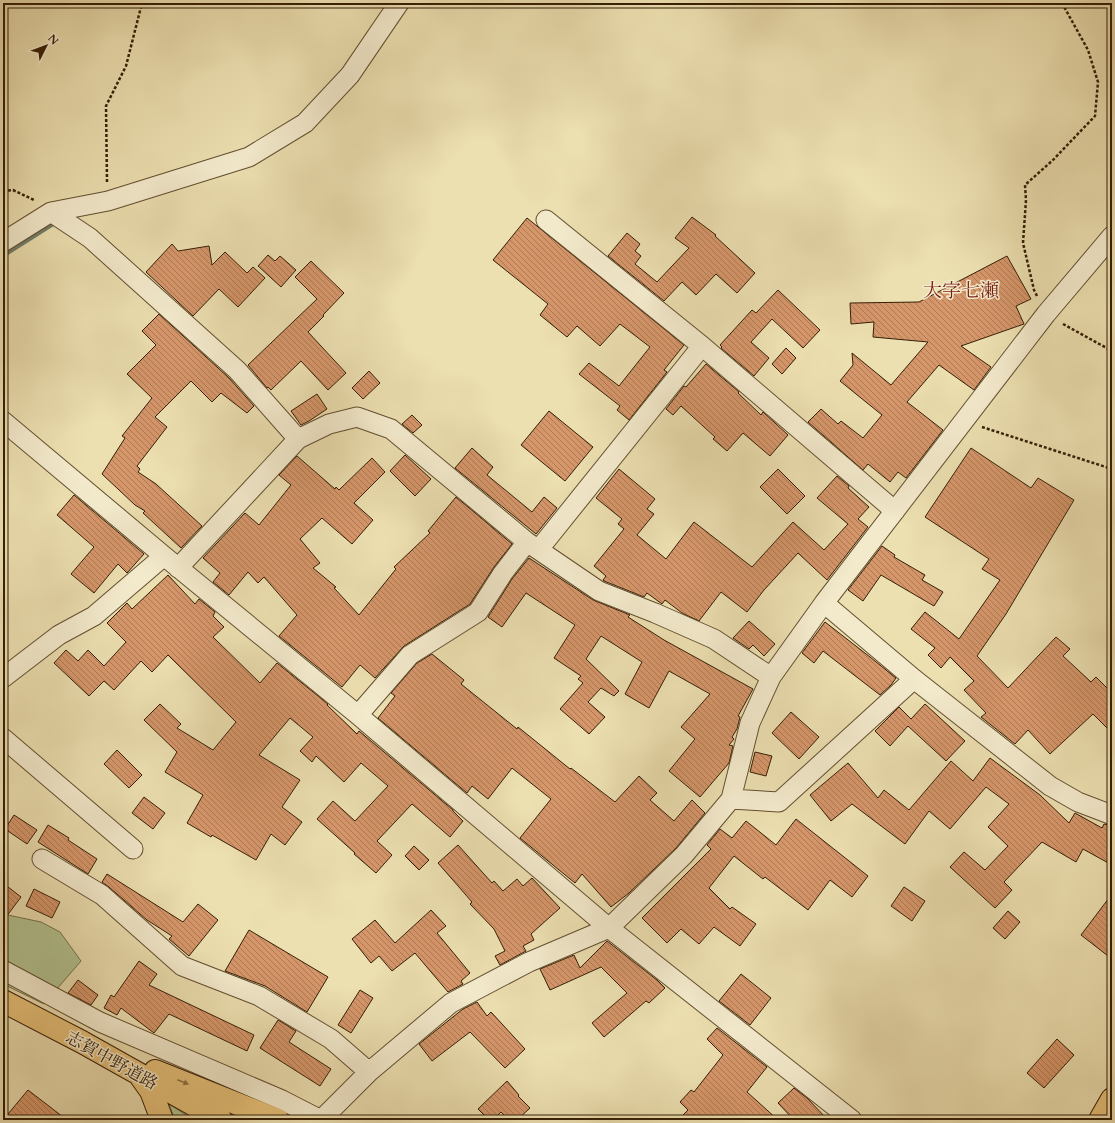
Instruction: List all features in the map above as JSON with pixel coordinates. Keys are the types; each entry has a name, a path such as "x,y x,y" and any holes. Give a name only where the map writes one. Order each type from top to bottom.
{"main road":[{"name":"志賀中野道路","path":"3,1001 82,1042 140,1076 221,1120"},
{"path":"82,1042 278,1120"},
{"path":"140,1076 151,1090 162,1120"},
{"path":"1100,1120 1112,1099"}],"street":[{"path":"3,242 54,211 108,201 249,157 305,123 350,75 399,3"},
{"path":"54,211 90,238 237,370 298,439"},
{"path":"546,220 702,346 895,511"},
{"path":"3,970 100,1022 282,1100 321,1120 369,1072 451,1003 529,962 609,928 684,855 731,799 750,723 771,677 824,603 1046,314 1112,236"},
{"path":"358,715 410,655 478,612 503,573 533,546 702,346"},
{"path":"178,568 298,439 329,424 357,417 391,429 533,546 600,591 655,612 714,639 771,677"},
{"path":"3,421 178,568 358,715 609,928 852,1120"},
{"path":"3,678 59,635 94,616 164,556"},
{"path":"824,603 914,678 1050,786 1078,802 1112,815"},
{"path":"731,799 779,802 914,678"},
{"path":"3,738 133,849"},
{"path":"42,859 102,895 182,966 259,996 330,1039 369,1072"}],"path":[{"path":"108,201 106,106 126,66 142,3"},
{"path":"1062,3 1088,50 1098,82 1096,116 1053,160 1025,185 1026,200 1023,243 1034,290 1046,314 1112,351"},
{"path":"3,191 13,190 54,211"},
{"path":"964,421 1112,469"}],"green space":[{"path":"3,914 41,922 60,932 81,961 44,1004 3,984"},
{"path":"169,1104 194,1120 175,1120"}],"building":[{"path":"692,217 716,235 715,236 755,273 737,293 716,274 696,295 682,282 664,301 608,256 627,233 640,244 635,251 641,256 635,264 657,282 689,248 675,238"},
{"path":"527,218 684,345 664,370 667,372 629,420 617,410 620,406 579,374 589,363 619,386 650,347 620,324 600,346 577,326 567,337 540,315 548,304 493,260"},
{"path":"172,244 178,251 209,246 212,265 225,252 247,273 253,267 265,278 238,307 219,289 193,316 146,272"},
{"path":"268,255 275,261 280,256 296,270 281,287 258,266"},
{"path":"1007,256 1031,299 1016,306 1024,324 961,346 991,367 974,390 939,365 907,402 943,430 906,478 898,472 890,482 868,464 863,470 808,422 821,409 838,424 841,421 863,438 882,415 840,381 853,365 852,353 891,385 928,342 873,337 874,322 851,324 850,303 919,302"},
{"path":"311,261 344,293 308,332 346,373 328,390 301,361 271,390 268,387 267,388 248,365 317,299 295,277"},
{"path":"778,290 820,330 803,348 772,319 751,342 769,358 754,376 721,348 722,347 720,345 752,310 756,313"},
{"path":"159,314 229,378 254,406 247,413 221,393 212,402 191,381 155,417 167,427 137,466 140,469 138,472 156,484 202,526 181,548 143,513 145,511 135,505 102,474 125,438 122,436 152,398 127,374 156,345 142,331"},
{"path":"786,348 796,358 782,374 772,364"},
{"path":"706,364 739,392 738,393 761,415 763,412 788,435 770,456 743,433 727,451 713,439 715,437 681,406 673,415 666,409 684,386 686,387"},
{"path":"369,371 380,383 363,399 352,388"},
{"path":"317,394 327,409 301,425 291,411"},
{"path":"549,411 593,447 565,481 521,445"},
{"path":"412,415 422,425 413,433 402,424"},
{"path":"472,448 493,467 487,475 532,512 544,497 557,508 536,534 455,468"},
{"path":"971,448 1031,488 1038,478 1074,500 1006,614 977,656 1008,688 1056,637 1070,649 1063,656 1091,682 1096,677 1112,693 1112,733 1093,714 1050,754 1028,730 1015,744 981,717 986,713 964,690 974,681 950,657 941,668 928,655 935,648 911,629 925,612 959,639 1000,580 982,569 989,559 925,517"},
{"path":"405,455 431,479 415,496 390,471"},
{"path":"297,456 335,489 336,487 339,490 372,458 385,472 354,503 373,520 352,544 322,518 300,539 320,563 313,568 336,587 334,588 359,615 396,569 394,567 430,533 428,531 456,497 512,544 494,567 470,604 404,646 375,678 360,665 342,687 279,636 297,615 264,577 258,583 248,572 229,595 213,582 220,573 203,558 245,513 259,525 291,485 279,475"},
{"path":"619,469 655,499 647,509 654,514 637,535 666,559 694,522 752,567 793,522 824,550 848,524 817,498 837,476 869,507 858,519 868,527 827,580 798,553 764,590 747,612 721,592 699,621 682,613 665,600 662,604 647,593 644,597 604,581 603,580 606,576 594,566 624,529 618,524 622,519 596,498"},
{"path":"778,469 805,496 787,514 760,487"},
{"path":"74,495 144,554 127,573 118,564 94,593 71,574 94,547 57,515"},
{"path":"882,546 895,555 894,557 925,575 922,580 943,592 934,606 881,575 863,601 848,590"},
{"path":"529,558 593,600 630,615 628,617 664,640 753,689 738,716 740,717 737,729 732,737 734,739 729,745 733,746 729,763 700,797 669,771 695,739 681,727 710,694 669,671 649,708 625,694 642,662 601,636 586,659 619,691 614,696 601,688 588,702 605,717 589,734 560,709 583,683 578,679 581,676 554,658 575,625 526,593 502,627 488,617 512,579"},
{"path":"168,575 195,604 199,599 215,612 213,616 224,627 213,637 260,683 277,663 328,704 327,705 357,734 359,731 453,810 463,821 450,837 412,804 377,841 392,855 376,873 317,819 333,801 355,821 388,786 361,763 344,782 316,756 312,762 300,751 313,737 290,718 259,755 300,780 282,807 302,822 285,845 271,834 256,860 212,835 211,837 187,823 203,795 165,772 177,752 144,720 160,704 181,724 177,728 213,750 236,722 168,655 152,672 141,661 114,690 104,681 89,696 54,663 66,650 78,661 88,650 104,666 126,642 107,623 127,603 132,609"},
{"path":"749,621 775,644 764,656 753,645 749,649 733,638"},
{"path":"825,622 896,678 880,695 823,651 814,663 802,653"},
{"path":"432,654 464,680 461,684 517,729 518,727 570,769 571,768 615,802 639,776 657,793 650,800 674,821 692,800 705,813 676,848 629,893 611,907 582,874 575,883 520,838 551,799 512,768 488,799 472,786 467,793 378,718 395,696 391,693 417,663"},
{"path":"925,704 965,741 946,761 908,726 890,746 875,731 899,707 911,719"},
{"path":"791,712 819,737 799,759 772,733"},
{"path":"117,750 142,775 129,788 104,764"},
{"path":"755,752 772,756 766,776 750,772"},
{"path":"990,758 1040,795 1069,823 1075,813 1102,828 1104,824 1112,826 1112,865 1083,849 1076,862 1042,842 1004,882 1012,890 995,908 950,867 964,852 985,870 1008,846 988,827 1009,804 986,787 950,829 929,811 905,844 852,804 831,821 810,795 848,763 878,798 884,790 909,810 951,761 973,781"},
{"path":"144,797 165,813 153,829 132,813"},
{"path":"14,815 37,830 27,844 5,829"},
{"path":"796,819 868,876 852,897 830,880 808,910 765,877 763,879 734,856 709,888 730,909 732,907 756,924 740,946 714,927 699,944 681,929 667,943 642,918 711,849 707,845 720,829 732,838 746,821 776,845"},
{"path":"48,825 69,838 68,840 97,859 88,874 38,842"},
{"path":"458,845 492,883 494,881 503,891 517,879 523,886 532,878 560,908 531,934 534,940 523,946 526,951 500,965 495,956 505,951 494,929 470,904 472,902 438,863"},
{"path":"414,846 429,860 419,870 405,856"},
{"path":"107,874 183,922 198,904 218,920 189,956 169,939 172,936 147,920 102,882"},
{"path":"3,883 21,897 3,921"},
{"path":"904,887 925,901 912,921 891,906"},
{"path":"34,889 60,902 52,918 26,906"},
{"path":"1112,894 1112,959 1081,935"},
{"path":"431,910 446,926 437,933 470,973 461,981 463,984 448,992 415,953 392,971 379,956 371,963 352,939 375,920 395,943"},
{"path":"1008,911 1020,922 1005,939 993,928"},
{"path":"249,930 328,977 307,1012 265,986 225,971"},
{"path":"607,941 665,988 649,1003 646,1001 604,1037 592,1023 627,993 601,967 550,990 540,969 574,955 580,968"},
{"path":"139,961 157,974 149,985 254,1035 247,1051 169,1014 154,1033 121,1008 117,1015 104,1008 111,995 114,997"},
{"path":"741,974 771,998 750,1025 719,1001"},
{"path":"78,980 98,995 91,1005 68,993"},
{"path":"360,990 373,998 351,1033 338,1025"},
{"path":"477,1002 487,1016 491,1012 525,1049 505,1068 470,1032 432,1061 419,1044 463,1009"},
{"path":"278,1020 296,1031 289,1042 331,1069 320,1086 260,1048"},
{"path":"717,1028 767,1067 747,1092 778,1120 678,1120 688,1110 680,1102 691,1090 694,1092 723,1055 707,1039"},
{"path":"1057,1039 1074,1055 1044,1088 1027,1073"},
{"path":"507,1081 519,1095 518,1096 530,1108 517,1120 509,1120 501,1112 493,1120 489,1120 478,1109"},
{"path":"794,1088 807,1098 828,1120 794,1120 778,1103"},
{"path":"28,1090 67,1120 3,1120"}],"waterway":[{"path":"3,255 52,224"}],"district":[{"name":"大字七瀬","path":"961,290"}]}
